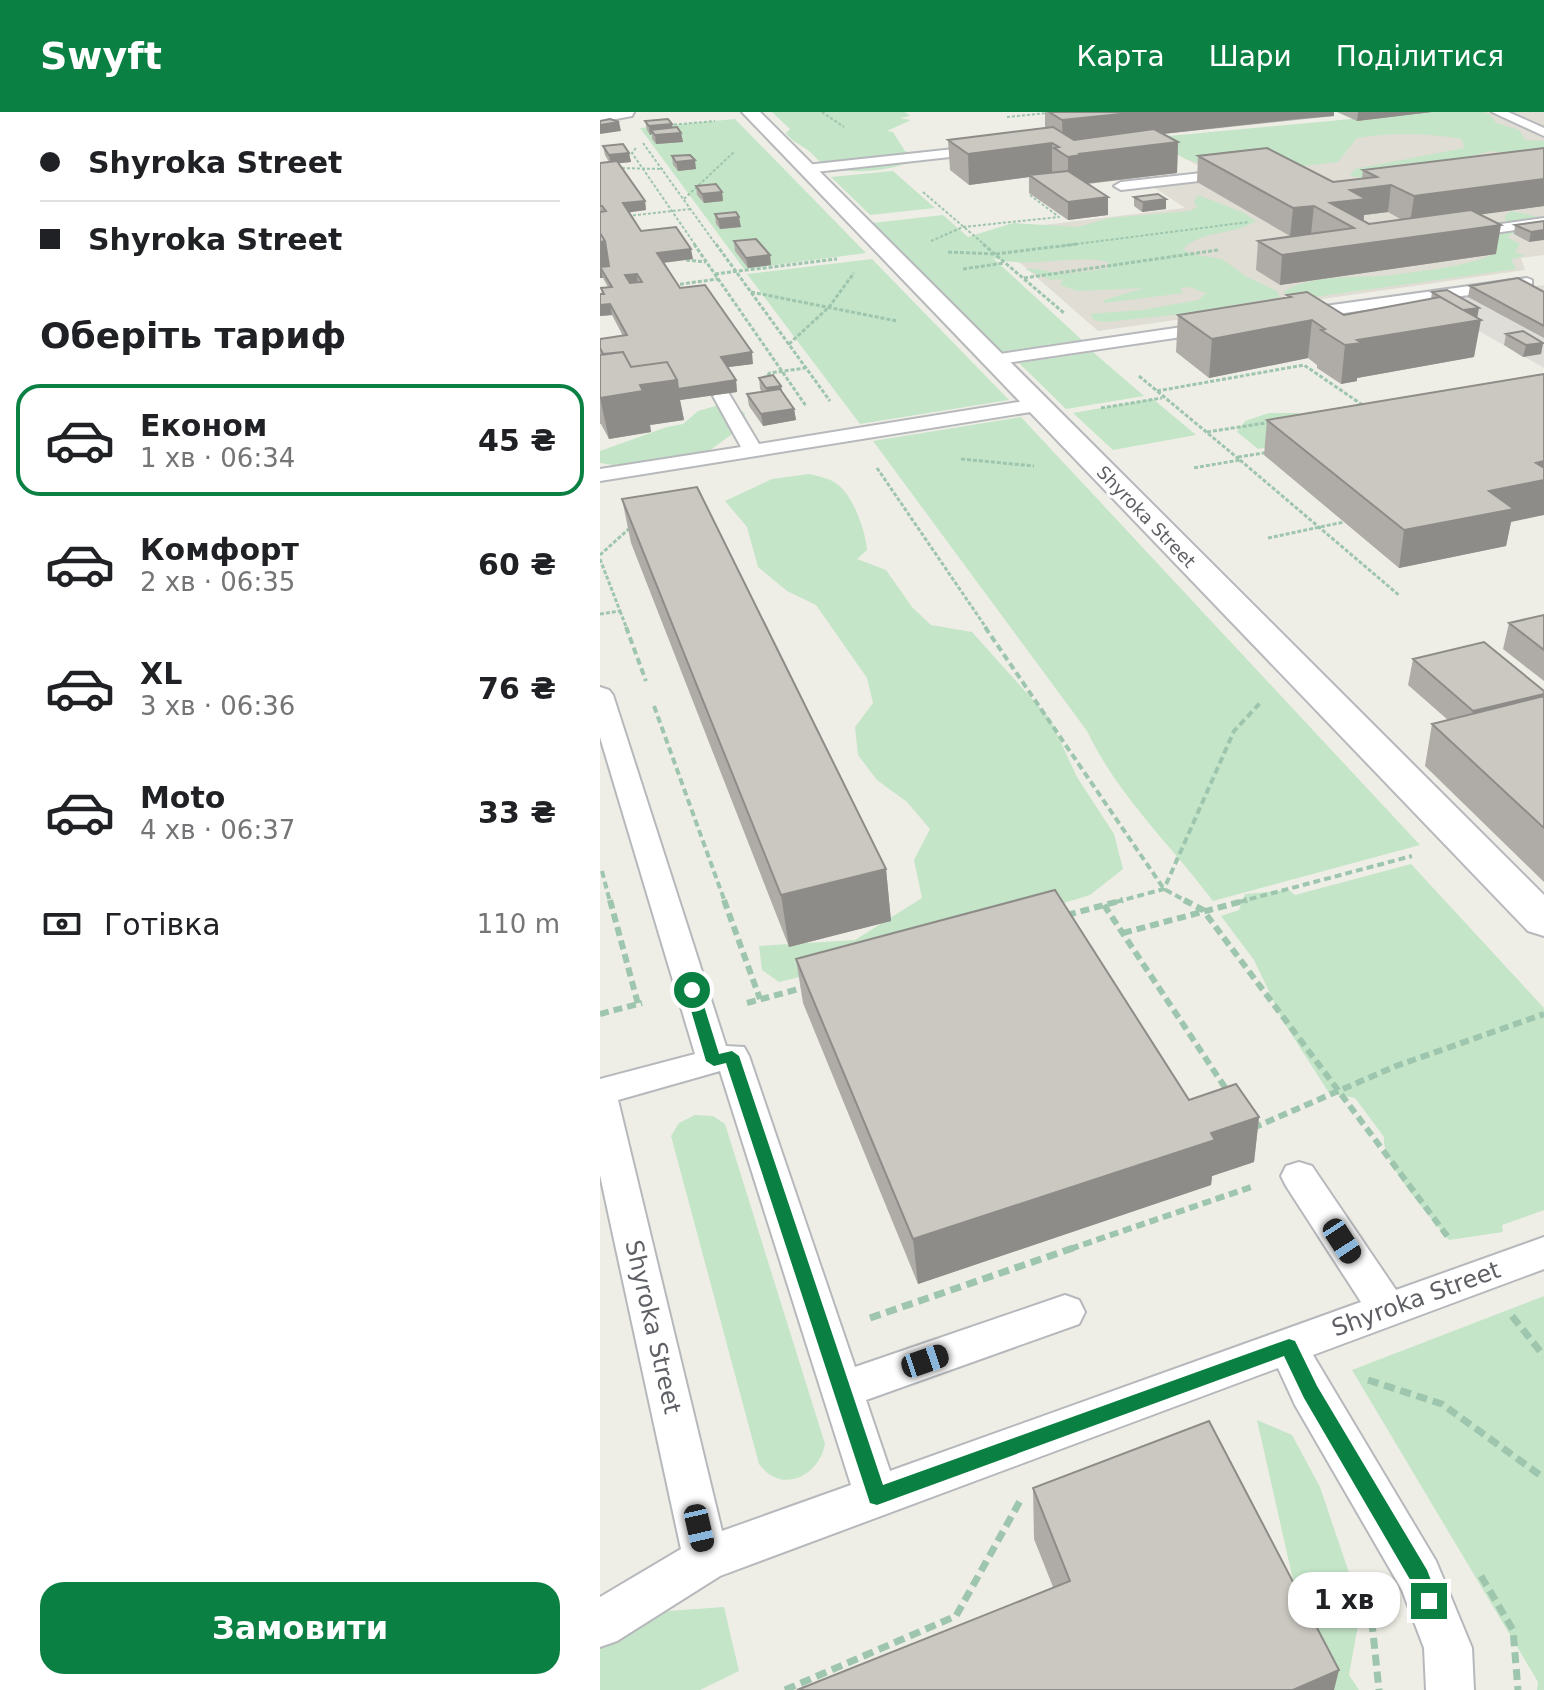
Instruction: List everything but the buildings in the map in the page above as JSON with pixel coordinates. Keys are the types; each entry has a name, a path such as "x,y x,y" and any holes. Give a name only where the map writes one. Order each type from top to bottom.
{"street":[{"path":"600,117 626,112"},
{"name":"Shyroka Street","path":"750,112 1544,921"}],"lane":[{"path":"1498,112 1544,132"},
{"path":"949,139 967,152"},
{"path":"806,169 1008,147"},
{"path":"1121,186 1250,171"},
{"path":"1442,236 1544,222"},
{"path":"1282,317 1527,283"},
{"path":"993,360 1236,324"},
{"path":"722,396 753,450"},
{"path":"600,475 1037,405"},
{"path":"600,695 714,1061 732,1056 877,1496"},
{"name":"Shyroka Street","path":"706,1559 600,1094 714,1061"},
{"path":"1282,1179 1387,1309"},
{"name":"Shyroka Street","path":"600,1624 706,1559 1544,1253"},
{"path":"841,1390 1065,1312"},
{"path":"1289,1347 1310,1392 1420,1577 1448,1648 1450,1690"}],"path":[{"path":"822,112 887,160 1400,596"},
{"path":"661,125 718,121"},
{"path":"637,135 854,435 1164,889 1203,910 1479,1277 1544,1356"},
{"path":"642,142 632,153 822,429 810,441"},
{"path":"684,199 743,144"},
{"path":"612,168 663,169"},
{"path":"963,227 1061,217 1031,195 1024,196"},
{"path":"627,216 691,209"},
{"path":"995,254 1249,222"},
{"path":"678,235 686,231"},
{"path":"1023,278 1218,250"},
{"path":"694,256 701,255"},
{"path":"715,274 838,259"},
{"path":"686,260 707,262"},
{"path":"789,344 829,307 857,269"},
{"path":"673,285 718,279"},
{"path":"751,292 969,336"},
{"path":"1157,391 1304,365 1365,407 1350,409"},
{"path":"1096,408 1163,397"},
{"path":"1206,432 1278,421"},
{"path":"1193,468 1282,450"},
{"path":"952,458 1108,477"},
{"path":"1268,538 1344,522"},
{"path":"600,559 647,685"},
{"path":"600,614 620,611"},
{"path":"1164,889 1234,731 1294,667"},
{"path":"652,700 760,999"},
{"path":"1123,933 1419,855"},
{"path":"600,862 638,1004"},
{"path":"1059,917 1164,889"},
{"path":"1104,905 1235,1102"},
{"path":"699,1016 820,983"},
{"path":"1252,1128 1336,1089 1489,1031 1544,1014"},
{"path":"1243,1115 1259,1139"},
{"path":"824,1334 1282,1179"},
{"path":"1310,1392 1361,1378 1442,1404 1544,1478"},
{"path":"785,1690 956,1616 1016,1502 1031,1497"}],"shaded area":[{"path":"1461,112 1544,112 1544,255 1521,258 1525,270 1098,331 985,232 1185,208 1152,186 1218,177 1165,147"},
{"path":"1544,285 1544,368 1430,303"}],"green space":[{"path":"772,112 905,112 910,116 899,118 911,120 887,131 893,132 905,151 921,157 877,170 852,171 830,167 790,138 786,133 790,129"},
{"path":"1426,112 1483,112 1496,123 1519,130 1525,140 1544,141 1544,157 1491,151 1377,180 1350,176 1355,169 1464,148 1462,139 1409,134 1370,136 1357,138 1338,162 1226,170 1185,159 1167,148 1126,140"},
{"path":"735,119 866,253 744,269 640,128"},
{"path":"893,171 935,208 870,215 831,177"},
{"path":"1198,195 1256,221 1200,238 1183,249 1191,254 1222,259 1247,277 1277,291 1280,297 1183,314 1105,322 1094,320 1090,314 1141,310 1199,300 1206,293 1190,287 1180,288 1183,293 1104,303 1104,300 1144,288 1078,291 1060,285 1063,279 1051,280 1025,269 1076,273 1109,268 1108,262 1079,259 1022,262 993,258 1082,340 999,352 873,223 943,215 968,237 1013,223 1078,227 1110,218 1190,211 1197,207 1194,201"},
{"path":"1511,211 1544,218 1544,229 1517,231 1507,237 1520,244 1515,252 1525,256 1511,259 1516,269 1292,300 1284,292 1307,282 1393,275 1484,258 1496,253 1478,226 1506,223 1505,216"},
{"path":"872,259 1009,400 860,424 747,274"},
{"path":"1093,352 1144,396 1066,409 1019,363"},
{"path":"1153,399 1196,435 1113,450 1073,413"},
{"path":"726,403 745,413 743,426 709,451 620,466 600,463 600,451 683,424 698,411"},
{"path":"1269,413 1298,413 1325,424 1281,445 1258,449 1237,432 1245,421"},
{"path":"1021,417 1420,845 1213,901 1129,798 1087,731 873,441"},
{"path":"809,474 834,482 847,494 861,523 867,550 857,559 886,570 912,607 931,625 972,632 1050,719 1077,777 1114,834 1123,869 1090,895 916,948 779,982 762,970 759,946 855,940 922,898 914,860 930,829 907,802 877,780 858,755 855,727 873,703 867,678 816,605 787,591 758,567 747,527 725,501 772,479"},
{"path":"1411,864 1544,1008 1544,1210 1502,1225 1503,1232 1449,1240 1399,1176 1385,1148 1384,1137 1355,1098 1329,1093 1283,1021 1254,960 1221,916 1239,910 1245,894 1289,890 1295,895"},
{"path":"695,1115 713,1116 725,1124 825,1444 815,1465 798,1478 778,1478 759,1464 671,1136 679,1123"},
{"path":"1544,1296 1544,1690 1537,1690 1538,1682 1352,1370"},
{"path":"1257,1420 1292,1435 1320,1487 1361,1608 1349,1675 1359,1690 1330,1690 1300,1611"},
{"path":"724,1607 739,1671 700,1690 600,1690 600,1646 668,1611"}],"route":[{"path":"692,990 714,1061 732,1056 877,1496 1289,1347 1310,1392 1420,1577 1429,1601"}]}
